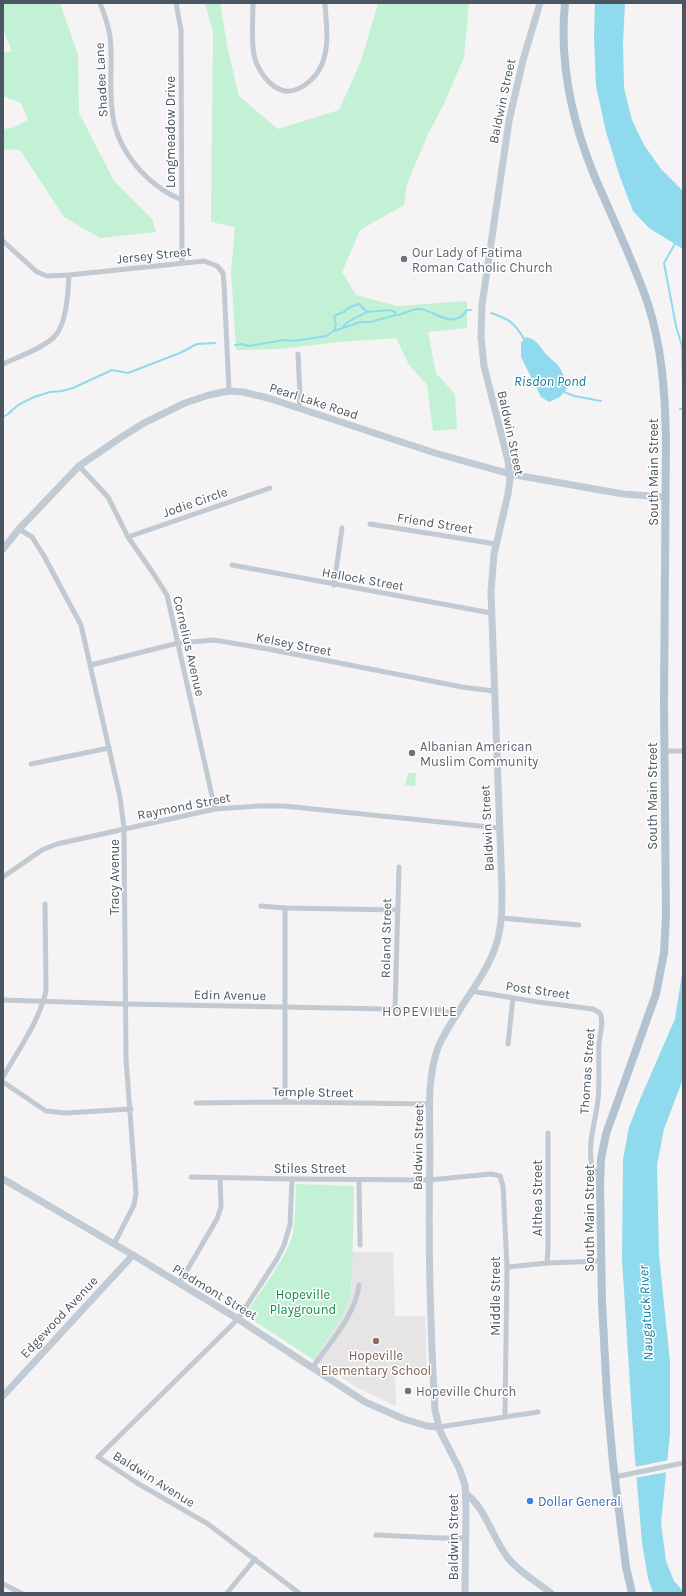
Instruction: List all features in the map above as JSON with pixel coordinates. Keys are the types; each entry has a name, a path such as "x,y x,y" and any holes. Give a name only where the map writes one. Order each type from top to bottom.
{"main road":[{"name":"Baldwin Street","path":"465,1593 466,1494 462,1474 439,1427 435,1410 429,1238 430,1104 434,1061 441,1040 492,953 498,938 501,918 502,890 491,613 491,578 496,544 508,494 510,474 484,366 481,312 510,114 523,58 540,3"},
{"name":"South Main Street","path":"564,3 564,59 576,120 594,174 644,294 659,350 665,409 664,751 666,917 663,964 654,1001 606,1134 600,1174 601,1261 606,1384 614,1476 632,1593"},
{"name":"Pearl Lake Road","path":"3,549 19,529 78,466 144,423 185,403 209,395 229,391 242,392 299,408 435,453 510,474 623,494 665,496"},
{"name":"Piedmont Street","path":"3,1179 133,1255 238,1319 372,1406 417,1423 430,1427 439,1427"},
{"name":"Edgewood Avenue","path":"3,1396 133,1255"},
{"path":"466,1494 475,1501 508,1559 518,1569 551,1593"}],"street":[{"name":"Shadee Lane","path":"100,3 110,36 112,111 119,136 124,148 132,160 151,182 166,194 182,200"},
{"name":"Longmeadow Drive","path":"176,3 181,30 182,262"},
{"path":"253,3 254,55 260,70 267,80 278,88 286,91 297,89 307,83 322,64 327,48 325,3"},
{"name":"Jersey Street","path":"3,241 37,272 48,276 182,262 204,261 217,266 223,273 229,391"},
{"path":"3,364 41,346 55,337 62,323 66,304 69,275"},
{"path":"298,354 300,395 299,408"},
{"name":"Cornelius Avenue","path":"78,466 108,497 128,537 154,573 167,596 215,809"},
{"name":"Jodie Circle","path":"128,537 270,488"},
{"name":"Friend Street","path":"370,524 496,544"},
{"path":"334,585 342,528"},
{"name":"Tracy Avenue","path":"19,529 32,538 72,607 81,626 120,797 124,828 126,1059 131,1109 136,1193 134,1205 114,1244"},
{"name":"Hallock Street","path":"232,565 491,613"},
{"name":"Kelsey Street","path":"90,665 178,643 214,640 494,692"},
{"path":"31,764 109,748"},
{"path":"664,751 683,751"},
{"name":"Raymond Street","path":"3,877 42,850 57,844 124,828 173,820 215,809 252,806 284,806 499,828"},
{"name":"Roland Street","path":"395,1009 399,867"},
{"path":"3,1078 37,1017 46,991 46,904"},
{"path":"261,906 285,908 398,910"},
{"path":"285,908 285,1102"},
{"path":"501,918 579,925"},
{"name":"Post Street","path":"471,991 593,1009 600,1013"},
{"path":"508,1044 513,998"},
{"name":"Edin Avenue","path":"3,1000 441,1010 456,1015"},
{"name":"Thomas Street","path":"600,1013 602,1019 599,1047 599,1095 591,1137 591,1150 592,1169 600,1174"},
{"path":"3,1082 46,1110 65,1113 131,1109"},
{"name":"Temple Street","path":"196,1103 285,1102 430,1104"},
{"name":"Althea Street","path":"547,1263 548,1133"},
{"name":"Stiles Street","path":"191,1177 429,1180 491,1174 500,1176"},
{"name":"Middle Street","path":"500,1176 503,1186 507,1267 505,1416"},
{"path":"179,1284 217,1219 221,1207 220,1178"},
{"path":"238,1319 277,1259 284,1245 290,1225 292,1179"},
{"path":"359,1180 360,1245"},
{"path":"507,1267 547,1263 601,1261"},
{"path":"313,1367 349,1315 358,1295 359,1285"},
{"name":"Baldwin Avenue","path":"238,1319 98,1457 137,1483 208,1524 299,1593"},
{"path":"439,1427 538,1412"},
{"path":"614,1476 683,1463"},
{"path":"376,1535 466,1538"},
{"path":"227,1593 254,1559"},
{"path":"3,1584 21,1593"}],"shaded area":[{"name":"Hopeville Elementary School","path":"352,1252 393,1252 395,1316 425,1316 427,1373 395,1374 396,1406 358,1388 314,1360 338,1323 347,1305 352,1285"}],"green space":[{"path":"3,3 60,3 78,55 79,113 114,181 152,219 156,232 100,238 64,217 20,150 3,149 3,129 12,128 28,120 21,103 3,96 3,53 12,51 3,30"},
{"path":"205,3 220,3 228,50 239,96 278,129 339,110 361,61 378,3 469,3 464,57 444,104 428,134 407,184 404,205 360,230 342,272 356,295 397,306 467,301 467,328 428,332 436,373 455,394 457,429 433,431 427,385 409,365 396,338 339,342 279,349 236,350 231,272 235,227 211,222 213,32"},
{"path":"408,773 416,773 415,786 405,785"},
{"name":"Hopeville Playground","path":"296,1184 354,1186 352,1278 350,1296 343,1315 314,1360 245,1315 289,1246 294,1224"}],"water":[{"path":"595,3 625,3 623,43 624,88 632,120 644,145 661,169 683,191 683,249 649,228 633,211 620,177 606,132 596,86 594,37"},
{"name":"Risdon Pond","path":"526,337 537,343 557,364 565,377 568,387 560,397 549,402 541,397 521,357 521,343"},
{"name":"Naugatuck River","path":"683,967 683,1079 664,1129 657,1165 659,1255 670,1362 670,1434 661,1523 666,1561 674,1581 683,1593 653,1593 648,1578 642,1543 634,1447 622,1259 623,1159 629,1127 675,1019"}],"pier":[{"path":"669,1460 668,1472 634,1478 634,1467"}],"waterway":[{"path":"676,242 664,263 676,326 682,346 683,387"},
{"path":"235,345 242,344 249,346 284,340 294,341 326,336 334,331 336,325 334,317 336,315 359,304 367,312 390,310 395,312 396,315 420,309 450,319 456,319 462,316 467,310 471,310"},
{"path":"343,327 351,320 367,312"},
{"path":"491,313 510,322 524,339 527,340"},
{"path":"334,331 360,322 370,322 396,315"},
{"path":"3,417 18,405 34,397 50,392 73,388 112,370 128,373 180,353 197,344 215,343"},
{"path":"562,391 574,396 601,401"}],"place":[{"name":"Our Lady of Fatima Roman Catholic Church","path":"404,259"},
{"name":"Albanian American Muslim Community","path":"412,753"},
{"name":"Hopeville Elementary School","path":"376,1341"},
{"name":"Hopeville Church","path":"408,1391"},
{"name":"Dollar General","path":"530,1501"}],"district":[{"name":"HOPEVILLE","path":"420,1011"}]}
